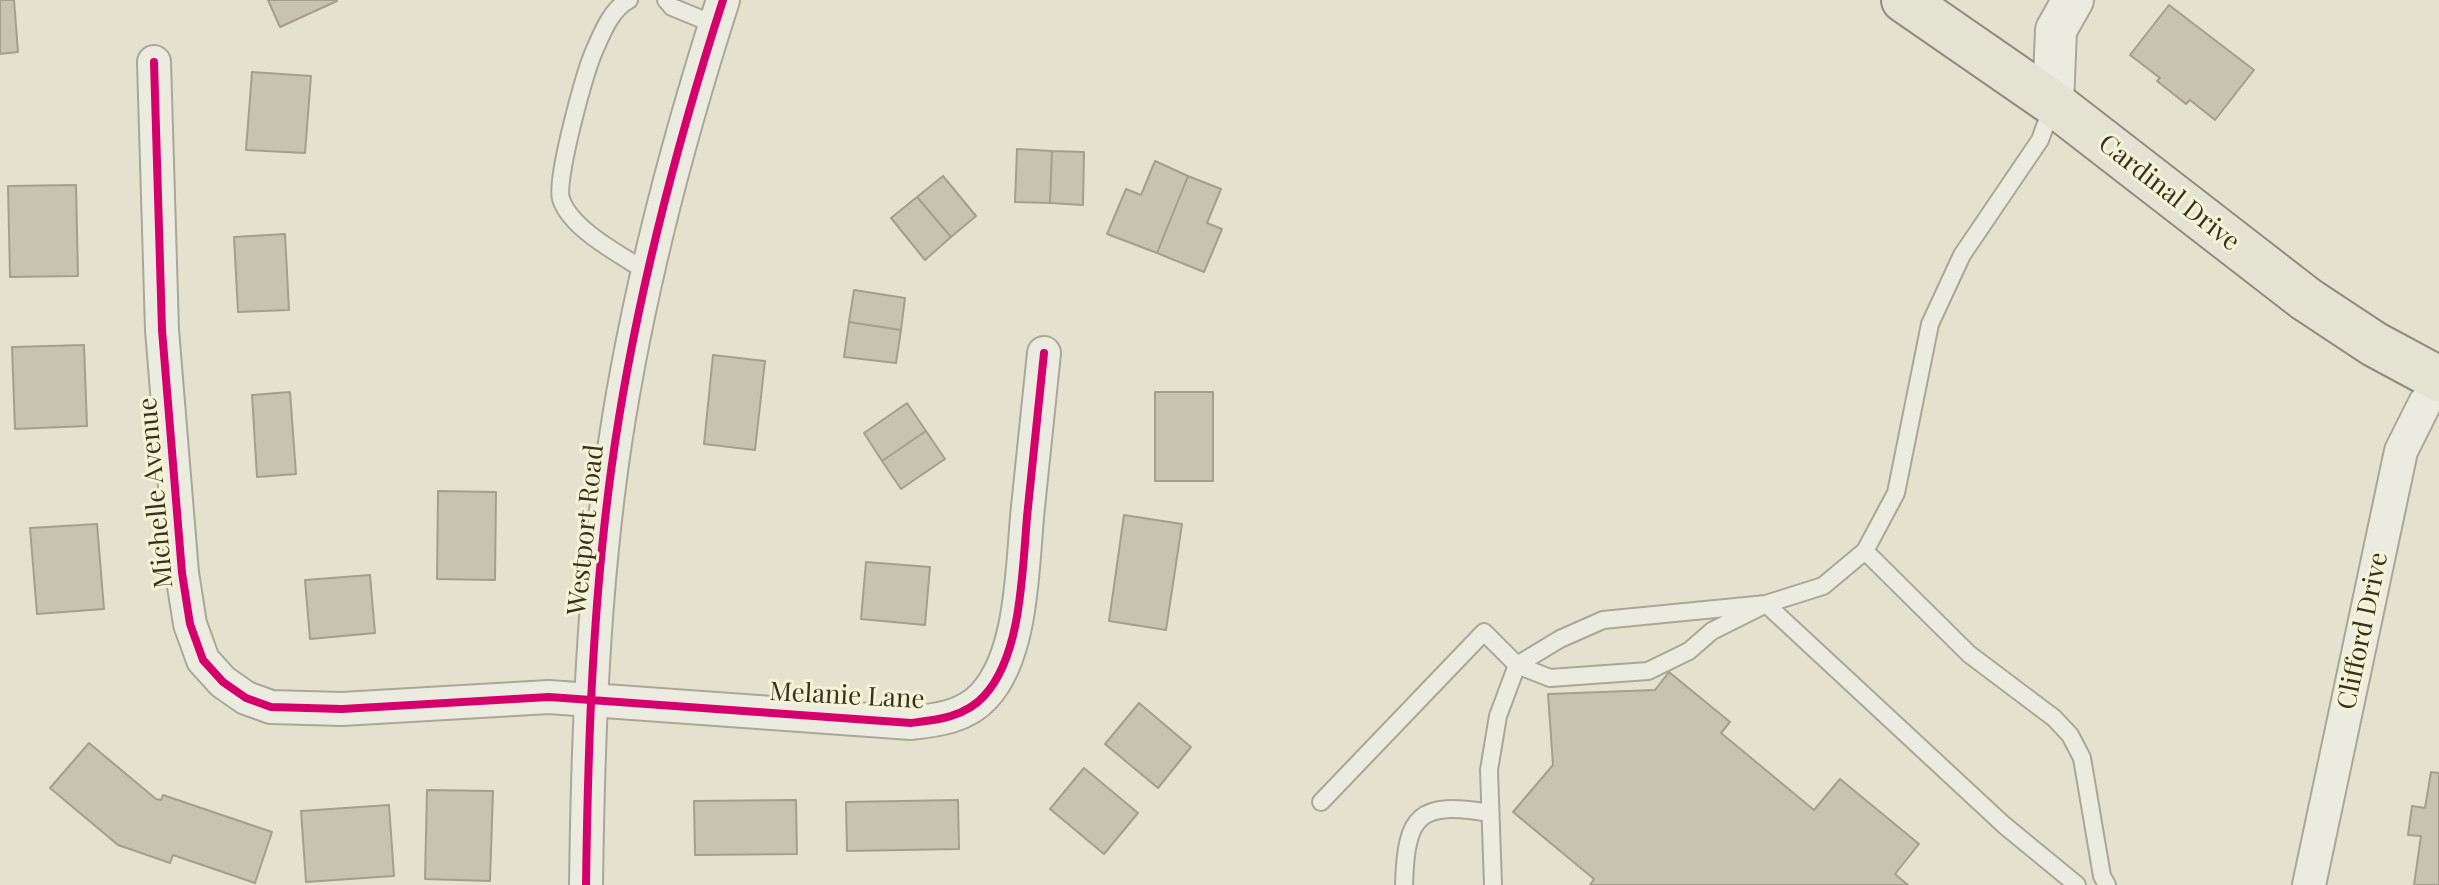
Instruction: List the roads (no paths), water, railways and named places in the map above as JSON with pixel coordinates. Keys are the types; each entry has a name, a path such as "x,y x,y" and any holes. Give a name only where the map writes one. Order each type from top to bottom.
{"main road":[{"name":"Cardinal Drive","path":"1904,0 2053,103 2306,299 2374,344 2439,379"}],"street":[{"path":"2053,103 2056,30 2073,0"},
{"name":"Westport Road","path":"586,885 589,699 604,524 615,442 629,360 665,205 720,12"},
{"name":"Michelle Avenue","path":"154,62 163,345 182,573 190,624 203,660 223,682 246,698 271,707 342,709 549,697 589,699"},
{"name":"Melanie Lane","path":"589,699 911,723 938,720 962,712 983,697 999,676 1016,619 1044,353"},
{"name":"Clifford Drive","path":"2309,885 2401,451 2425,403 2439,386"}],"lane":[{"path":"629,0 607,23 593,53 562,169 560,197 570,218 649,273"},
{"path":"666,0 672,7 720,12"},
{"path":"1321,802 1484,632 1517,665 1550,678 1648,671 1689,651 1712,631 1766,604 1823,586 1865,551 1896,493 1930,324 1962,255 2040,140 2053,103"},
{"path":"1865,551 1969,654 2054,718 2070,735 2082,758 2102,876 2107,885"},
{"path":"1493,885 1489,770 1498,716 1517,665 1560,639 1603,620 1766,604 2004,825 2077,885"},
{"path":"1404,885 1410,829 1427,813 1462,808 1490,813"}]}
